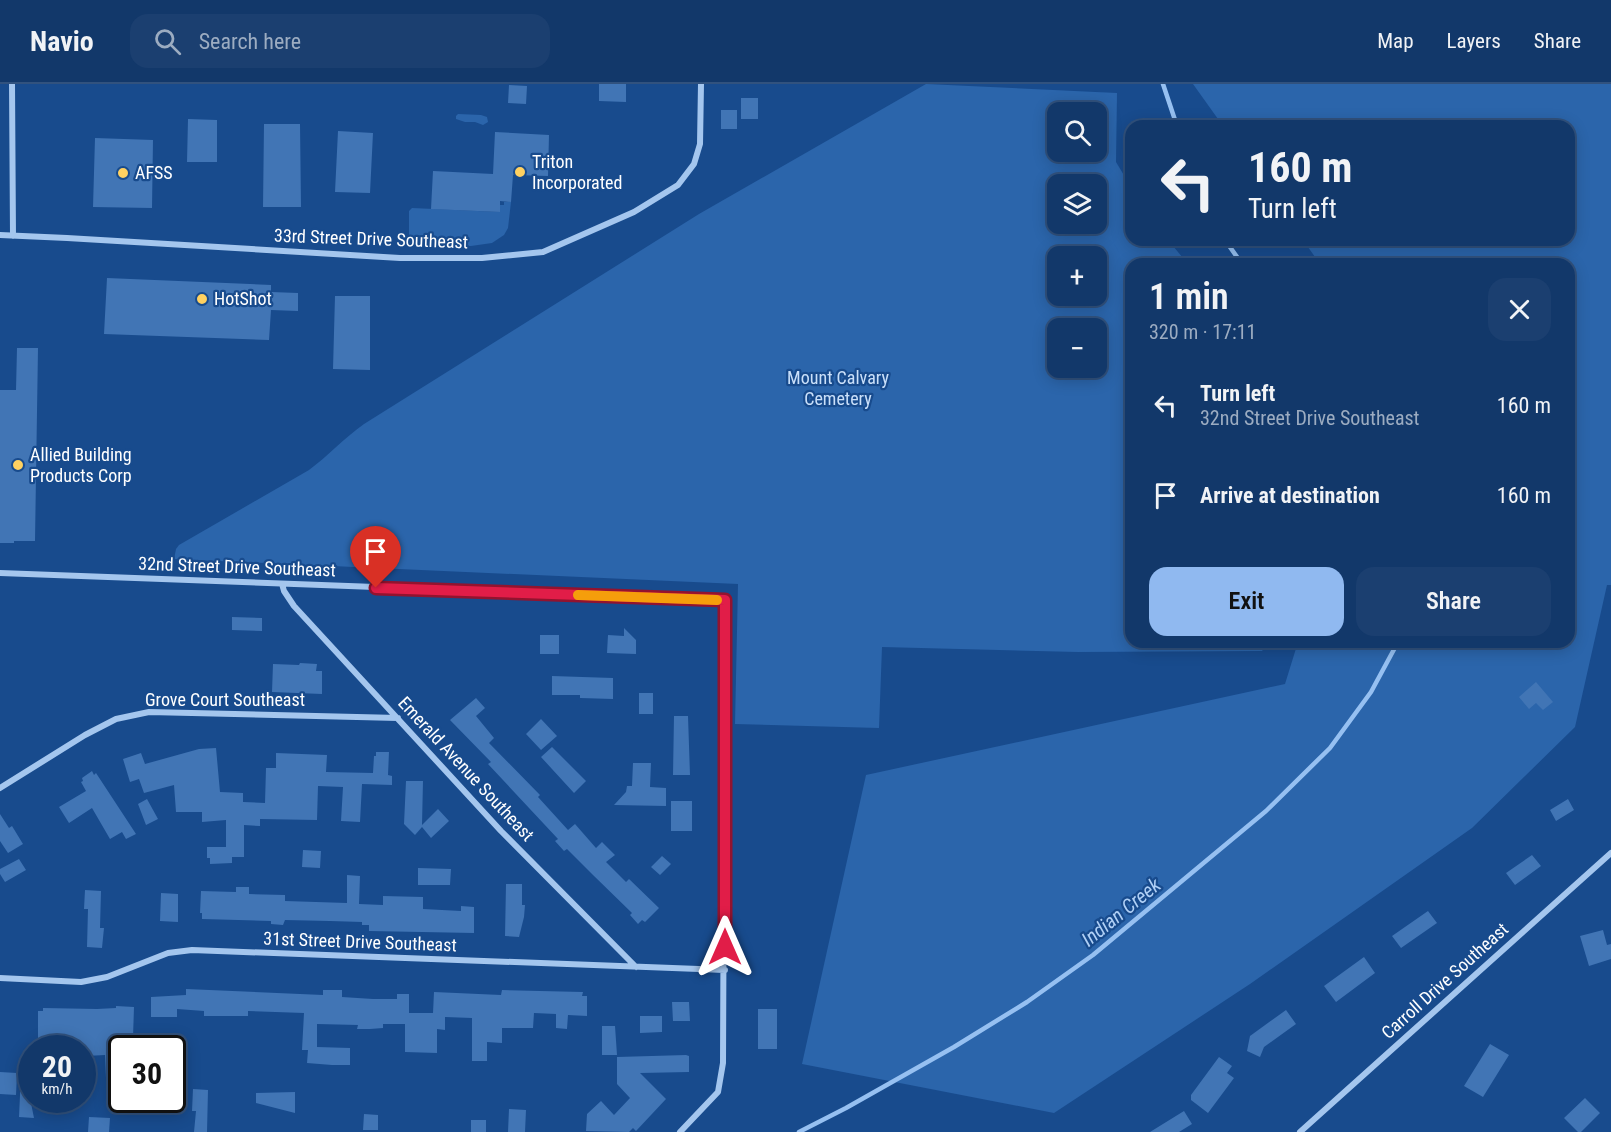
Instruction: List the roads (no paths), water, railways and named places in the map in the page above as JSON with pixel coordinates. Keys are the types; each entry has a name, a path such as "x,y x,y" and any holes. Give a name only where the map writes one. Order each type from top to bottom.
{"street":[{"path":"12,84 13,236"},
{"name":"33rd Street Drive Southeast","path":"0,236 400,258 482,258 543,252 634,212 678,185 694,164 700,144 701,84"},
{"name":"32nd Street Drive Southeast","path":"0,573 725,600 725,970"},
{"name":"Emerald Avenue Southeast","path":"282,584 294,606 501,831 637,967"},
{"name":"Grove Court Southeast","path":"0,788 85,735 116,719 149,712 398,718"},
{"name":"Carroll Drive Southeast","path":"1300,1132 1611,853"},
{"name":"31st Street Drive Southeast","path":"0,978 81,982 107,977 168,953 192,950 725,970"},
{"path":"680,1132 718,1092 723,1064 725,970"}],"waterway":[{"name":"Indian Creek","path":"1163,84 1175,120"},
{"name":"Indian Creek","path":"1229,246 1238,258"},
{"name":"Indian Creek","path":"799,1132 954,1047 1027,1002 1093,955 1266,811 1330,748 1371,692 1395,648"}],"place":[{"name":"Triton Incorporated","path":"520,172"},
{"name":"AFSS","path":"123,173"},
{"name":"HotShot","path":"202,299"},
{"name":"Allied Building Products Corp","path":"18,465"}],"park label":[{"name":"Mount Calvary Cemetery","path":"838,388"}]}
